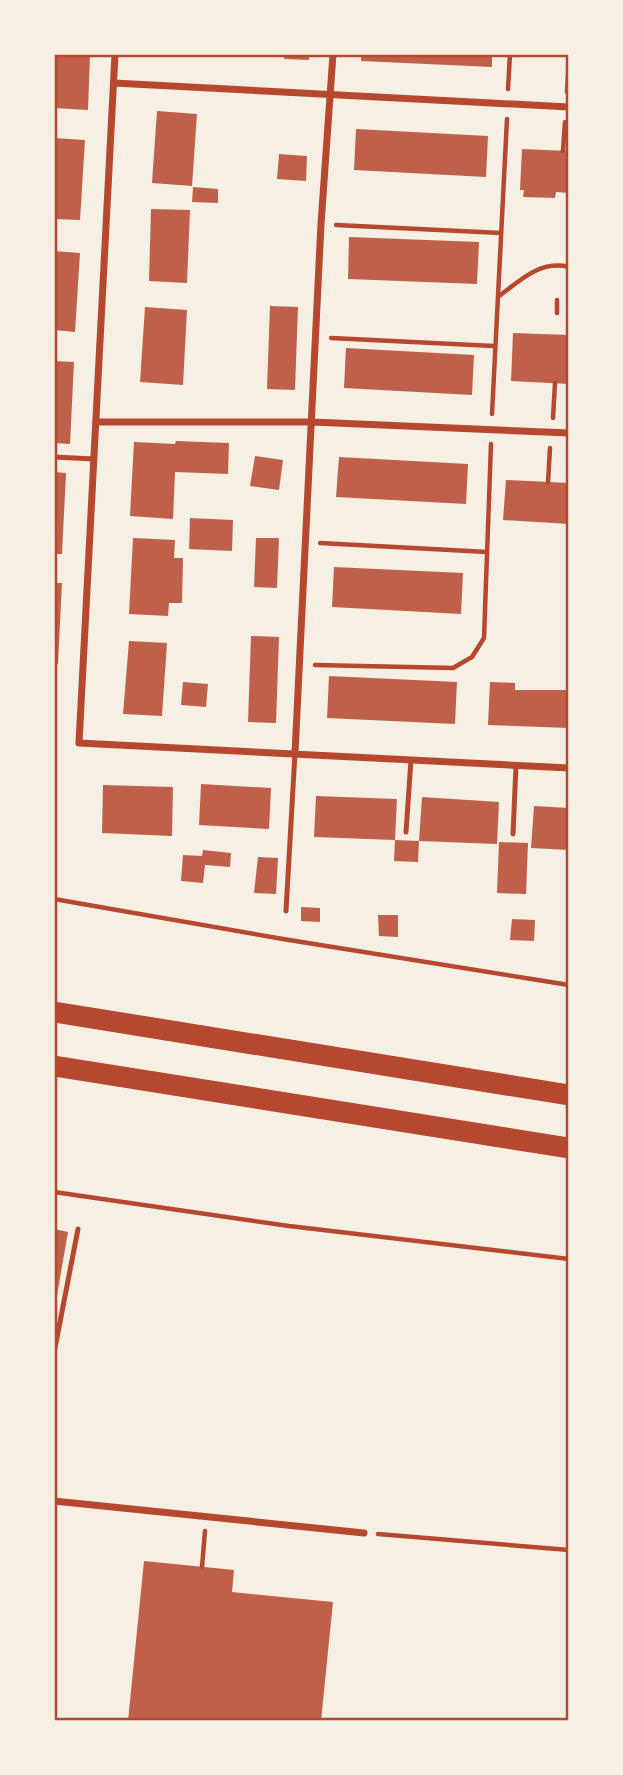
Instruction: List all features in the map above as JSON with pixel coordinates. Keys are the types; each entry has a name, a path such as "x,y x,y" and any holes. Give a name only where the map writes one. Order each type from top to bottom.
{"highway":[{"path":"54,1012 569,1095"},
{"path":"54,1066 569,1148"}],"street":[{"path":"115,54 79,743 569,768"},
{"path":"295,753 321,224 333,54"},
{"path":"114,83 567,107"},
{"path":"96,422 312,422 569,433"},
{"path":"54,1501 364,1533"}],"lane":[{"path":"54,457 94,459"},
{"path":"286,911 295,753"},
{"path":"406,832 411,760"},
{"path":"513,834 516,766"},
{"path":"54,1353 78,1229"}],"path":[{"path":"508,90 510,54"},
{"path":"563,151 569,58"},
{"path":"300,665 453,668 472,657 484,638 494,346 507,118"},
{"path":"321,224 501,233"},
{"path":"498,297 538,268 556,264 569,267"},
{"path":"557,313 558,300"},
{"path":"316,337 494,346"},
{"path":"548,482 555,383"},
{"path":"306,542 487,552"},
{"path":"54,899 569,985"},
{"path":"54,1192 302,1227 569,1259"},
{"path":"202,1567 206,1516"},
{"path":"364,1533 569,1550"}],"building":[{"path":"54,54 90,54 88,110 54,108"},
{"path":"284,54 309,54 309,60 284,59"},
{"path":"361,54 492,54 492,67 361,61"},
{"path":"157,111 197,114 192,186 152,183"},
{"path":"356,129 488,136 486,177 354,170"},
{"path":"54,138 85,140 80,220 54,219"},
{"path":"522,149 569,151 569,193 556,192 555,198 523,197 524,190 520,190"},
{"path":"279,154 307,156 306,181 277,179"},
{"path":"193,187 218,189 218,203 192,202"},
{"path":"151,209 190,210 187,283 149,281"},
{"path":"349,237 479,242 477,284 348,279"},
{"path":"54,251 80,253 75,332 54,330"},
{"path":"270,306 298,307 295,390 267,389"},
{"path":"145,307 187,310 183,385 140,382"},
{"path":"513,333 569,335 569,384 511,381"},
{"path":"346,348 474,355 472,395 344,388"},
{"path":"54,361 74,362 70,444 54,443"},
{"path":"176,441 229,443 228,474 175,472 173,519 130,516 134,442 175,444"},
{"path":"255,456 283,460 279,490 250,486"},
{"path":"339,457 468,464 466,504 336,497"},
{"path":"54,472 66,473 62,554 54,554"},
{"path":"506,480 569,483 569,524 503,520"},
{"path":"190,518 233,520 232,551 189,549"},
{"path":"133,538 175,540 174,558 183,558 182,603 169,603 168,616 129,614"},
{"path":"256,538 279,538 277,588 254,587"},
{"path":"334,567 463,573 461,614 332,607"},
{"path":"54,583 62,583 58,664 54,664"},
{"path":"251,636 279,637 276,723 248,722"},
{"path":"129,641 167,643 162,716 123,714"},
{"path":"329,676 457,682 455,724 327,718"},
{"path":"183,682 208,684 206,707 181,705"},
{"path":"490,682 515,683 515,690 569,690 569,728 488,725"},
{"path":"201,784 271,788 269,829 199,825"},
{"path":"103,785 173,787 172,836 102,833"},
{"path":"316,796 397,799 395,840 314,837"},
{"path":"422,797 499,802 497,844 419,841"},
{"path":"534,806 569,808 569,850 531,848"},
{"path":"395,840 419,841 418,862 394,861"},
{"path":"499,842 528,843 526,894 497,893"},
{"path":"203,850 231,853 230,867 205,865 203,883 181,881 183,855 202,856"},
{"path":"258,857 278,858 276,894 254,893"},
{"path":"301,907 320,908 320,922 301,921"},
{"path":"378,915 398,915 398,937 379,936"},
{"path":"512,919 535,920 534,941 510,940"},
{"path":"54,1229 68,1232 56,1301 54,1301"},
{"path":"144,1561 234,1570 232,1592 333,1602 321,1721 128,1721"}]}
